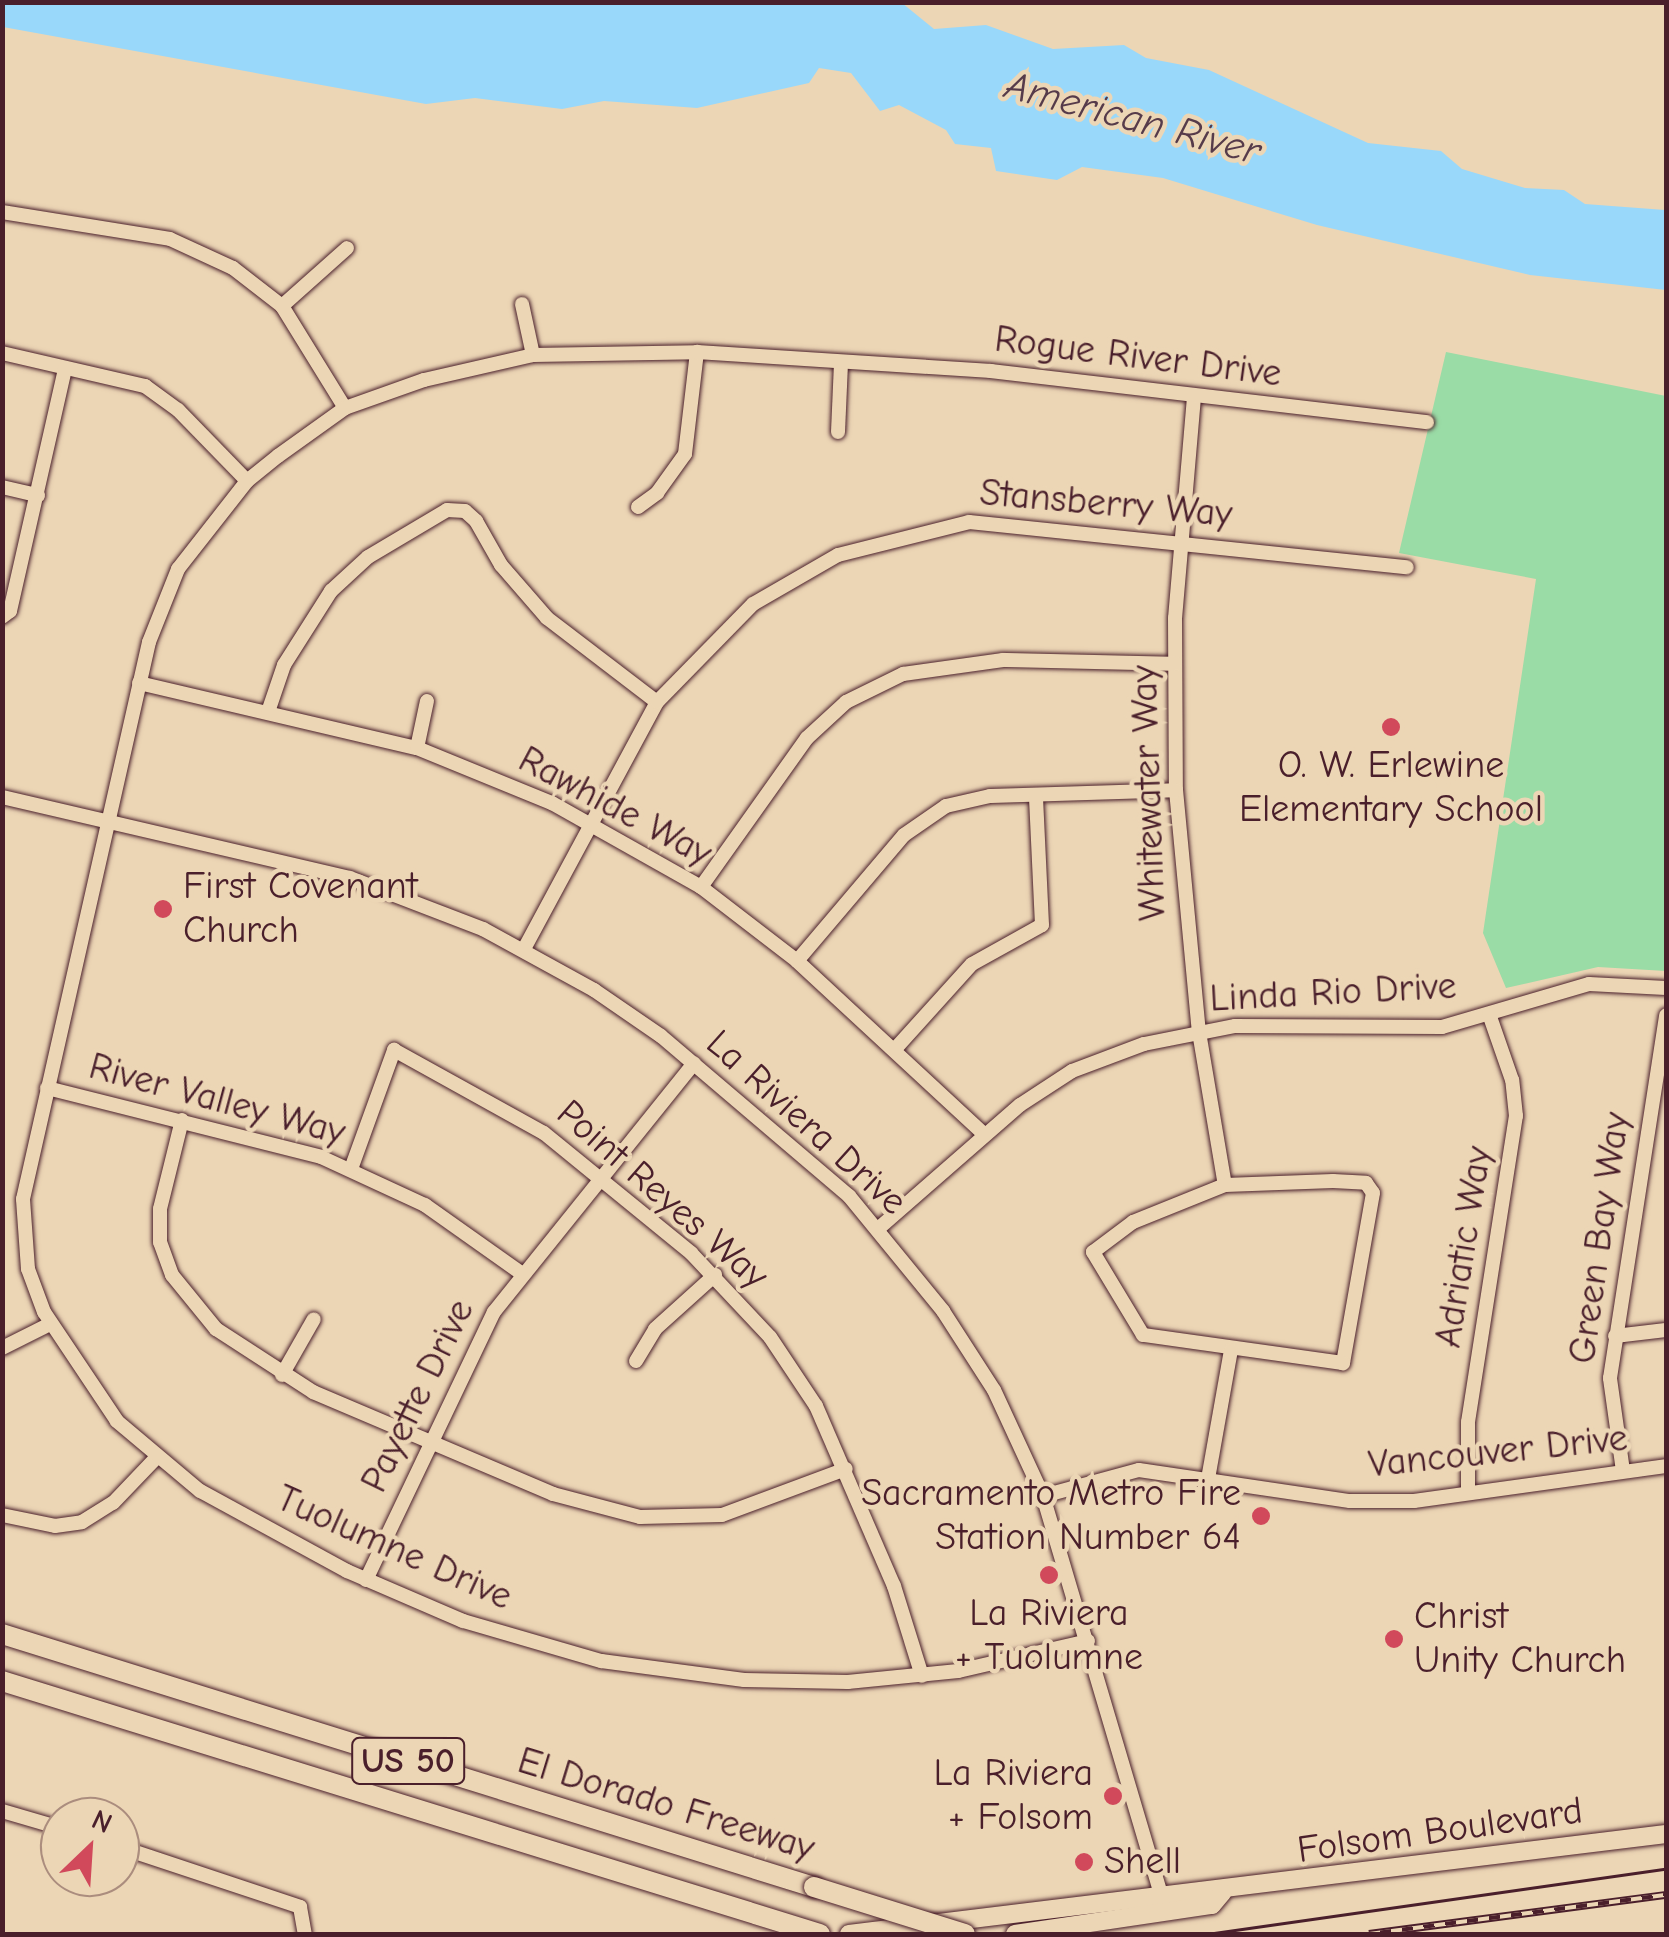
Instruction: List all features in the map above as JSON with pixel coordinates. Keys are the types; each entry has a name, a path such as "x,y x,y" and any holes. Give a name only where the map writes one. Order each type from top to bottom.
{"highway":[{"name":"El Dorado Freeway","path":"2,1634 965,1934"},
{"name":"El Dorado Freeway","path":"2,1681 820,1934"}],"main road":[{"name":"Folsom Boulevard","path":"848,1934 1208,1886 1222,1893 1666,1834"},
{"name":"Folsom Boulevard","path":"1014,1934 1212,1905 1222,1893"}],"street":[{"path":"2,212 170,239 233,268 282,306 345,408"},
{"path":"282,306 347,248"},
{"path":"522,304 533,356"},
{"path":"638,506 657,494 685,454 697,352"},
{"name":"Rogue River Drive","path":"108,822 139,683 178,569 247,481 345,408 424,380 533,356 697,352 990,371 1427,422"},
{"path":"2,353 162,396 247,481"},
{"path":"838,432 841,363"},
{"path":"6,614 38,494 64,368"},
{"name":"Whitewater Way","path":"1194,397 1179,542 1176,790 1199,1032 1225,1185"},
{"path":"2,487 38,494"},
{"path":"268,712 284,665 331,592 368,558 447,510 465,511 476,521 501,565 547,618 656,702"},
{"name":"Stansberry Way","path":"524,949 656,702 717,634 784,582 887,538 969,522 1407,567"},
{"path":"700,887 808,738 846,702 904,674 1003,660 1175,664"},
{"name":"Rawhide Way","path":"139,683 417,748 592,825 700,887 797,961 896,1048 982,1133"},
{"path":"417,748 426,701"},
{"path":"797,961 920,820 990,796 1176,790"},
{"name":"La Riviera Drive","path":"2,796 350,878 524,949 694,1063 879,1228 994,1390 1043,1496 1166,1912"},
{"path":"896,1048 972,964 1042,925 1036,796"},
{"name":"Tuolumne Drive","path":"108,822 25,1176 22,1222 28,1268 50,1324 97,1397 156,1458 226,1507 366,1580 497,1633 655,1670 800,1683 922,1676 1088,1641"},
{"name":"Linda Rio Drive","path":"879,1228 982,1133 1072,1071 1199,1032 1343,1023 1442,1026 1589,984 1666,988"},
{"name":"Adriatic Way","path":"1468,1493 1468,1422 1516,1116 1512,1080 1489,1014"},
{"name":"Green Bay Way","path":"1622,1471 1610,1378 1666,1015"},
{"name":"Point Reyes Way","path":"351,1168 394,1050 513,1112 604,1180 715,1275 794,1371 846,1470 922,1676"},
{"name":"Payette Drive","path":"366,1580 466,1360 521,1273 604,1180 694,1063"},
{"name":"River Valley Way","path":"47,1088 182,1120 351,1168 424,1205 521,1273"},
{"path":"182,1120 160,1208 166,1258 203,1318 282,1375 428,1442 582,1504 668,1519 748,1509 846,1470"},
{"path":"1332,1181 1366,1183 1373,1193 1343,1363 1143,1336 1093,1252 1134,1222 1225,1185 1332,1181"},
{"path":"636,1361 655,1329 715,1275"},
{"path":"282,1375 314,1319"},
{"path":"2,1348 50,1324"},
{"path":"1616,1336 1666,1330"},
{"path":"1208,1480 1230,1350"},
{"path":"2,1515 37,1525 82,1522 113,1503 156,1458"},
{"name":"Vancouver Drive","path":"1043,1496 1139,1470 1350,1501 1468,1493 1666,1466"},
{"path":"2,1810 40,1822"},
{"path":"140,1854 300,1906 305,1934"}],"green space":[{"path":"1446,352 1666,396 1666,971 1598,967 1506,988 1483,933 1536,579 1399,553"}],"water":[{"name":"American River","path":"2,3 902,3 934,29 986,25 1053,49 1124,45 1146,58 1209,70 1368,143 1441,151 1462,169 1525,188 1564,190 1585,204 1665,210 1666,290 1530,275 1317,225 1163,178 1082,167 1057,180 996,171 991,148 955,144 946,130 899,105 880,111 851,73 819,68 809,83 697,108 604,101 562,109 475,98 426,104 3,27"}],"tram line":[{"path":"1207,1934 1666,1869"}],"railway":[{"path":"1369,1934 1666,1895"}],"place":[{"name":"O. W. Erlewine Elementary School","path":"1391,727"},
{"name":"First Covenant Church","path":"163,909"},
{"name":"Sacramento Metro Fire Station Number 64","path":"1261,1516"},
{"name":"La Riviera + Tuolumne","path":"1049,1575"},
{"name":"Christ Unity Church","path":"1394,1639"},
{"name":"La Riviera + Folsom","path":"1113,1796"},
{"name":"Shell","path":"1084,1862"}]}
